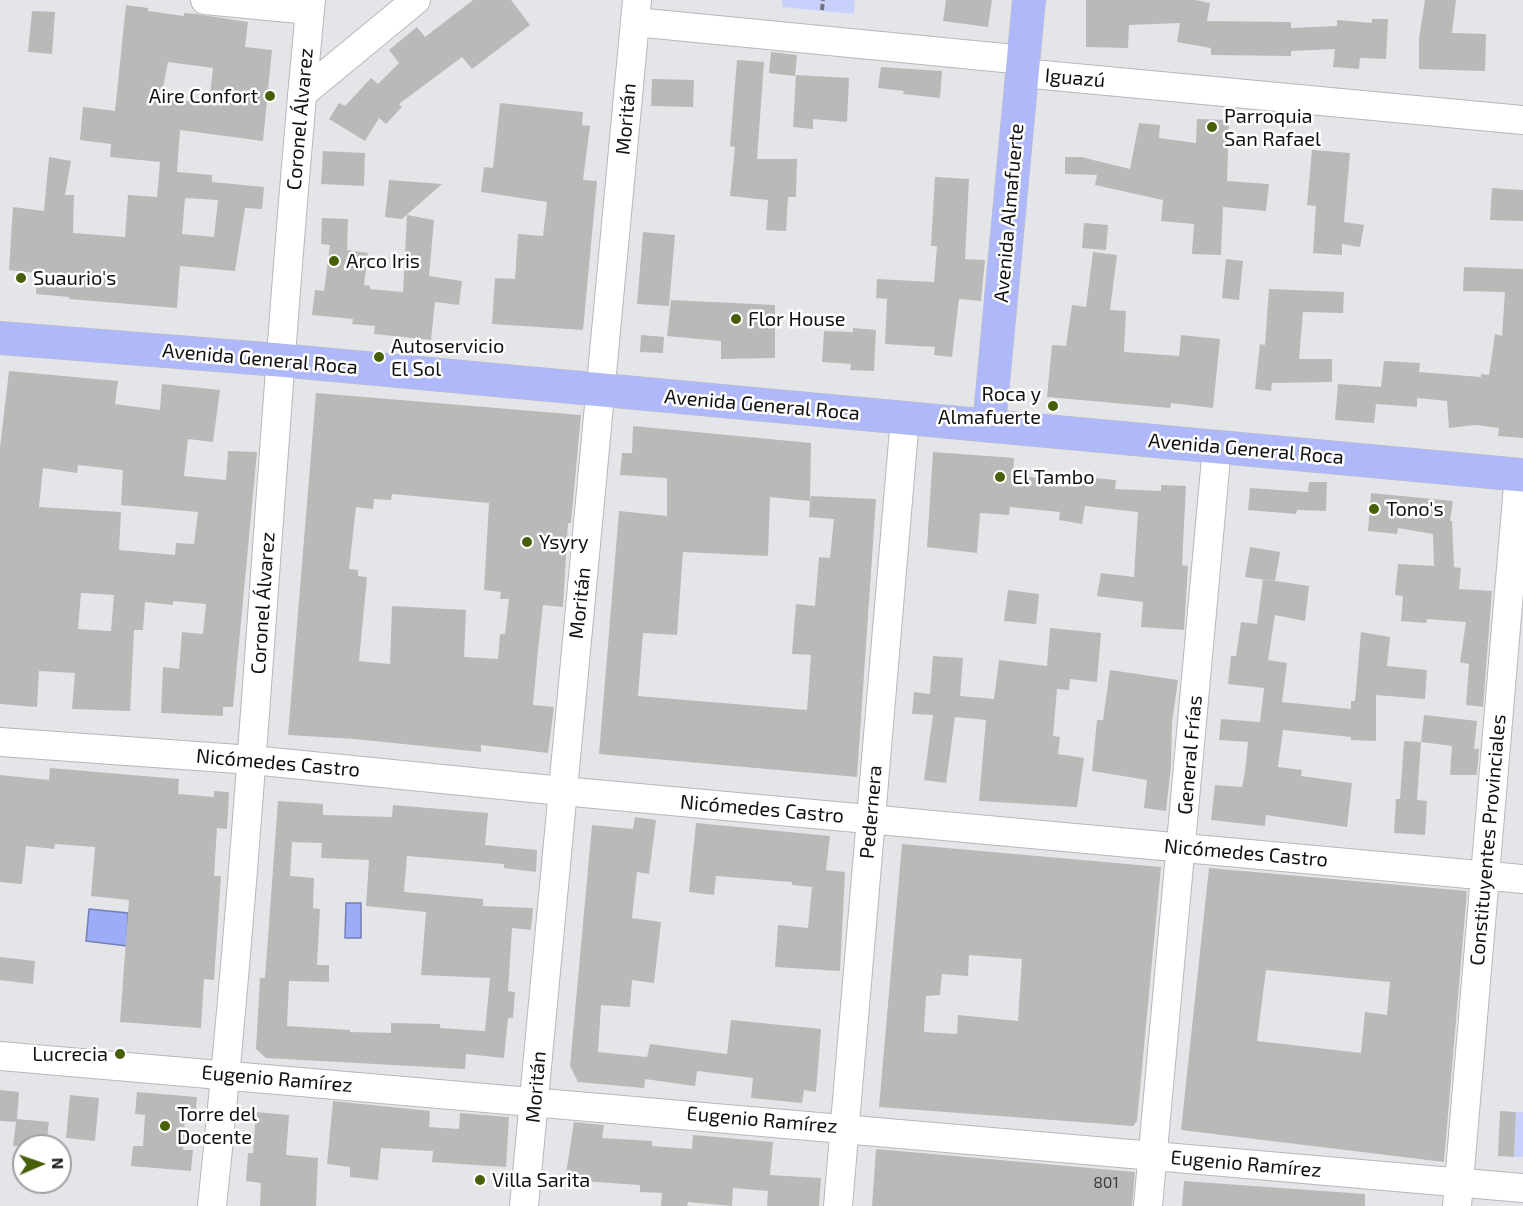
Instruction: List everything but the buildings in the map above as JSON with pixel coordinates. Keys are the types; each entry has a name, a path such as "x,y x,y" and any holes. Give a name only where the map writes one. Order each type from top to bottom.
{"main road":[{"name":"Avenida Almafuerte","path":"989,426 1029,0"},
{"name":"Avenida General Roca","path":"0,338 279,360 1521,475"}],"street":[{"path":"205,0 310,5"},
{"path":"302,94 416,0"},
{"name":"Coronel Álvarez","path":"212,1206 226,1074 252,760 279,360 310,5"},
{"name":"Iguazú","path":"636,11 1014,60 1022,73 1523,120"},
{"name":"Moritán","path":"524,1206 636,11"},
{"name":"Pedernera","path":"838,1206 905,418"},
{"name":"General Frías","path":"1148,1206 1217,447"},
{"name":"Constituyentes Provinciales","path":"1458,1194 1521,475"},
{"name":"Nicómedes Castro","path":"0,741 252,760 562,791 1523,879"},
{"name":"Eugenio Ramírez","path":"0,1056 844,1127 1153,1156 1458,1194 1523,1188"}],"path":[{"path":"822,0 822,10"}],"shaded area":[{"path":"782,0 855,0 854,14 782,7"},
{"path":"1516,1112 1523,1112 1523,1157 1514,1157"}],"water":[{"path":"346,903 361,903 361,938 345,938"},
{"path":"89,909 128,913 127,946 86,941"}],"place":[{"name":"Aire Confort","path":"270,96"},
{"name":"Parroquia San Rafael","path":"1212,127"},
{"name":"Arco Iris","path":"334,261"},
{"name":"Suaurio's","path":"21,278"},
{"name":"Flor House","path":"736,319"},
{"name":"Autoservicio El Sol","path":"379,357"},
{"name":"Roca y Almafuerte","path":"1053,406"},
{"name":"El Tambo","path":"1000,477"},
{"name":"Tono's","path":"1374,509"},
{"name":"Ysyry","path":"527,542"},
{"name":"Lucrecia","path":"120,1054"},
{"name":"Torre del Docente","path":"165,1126"},
{"name":"Villa Sarita","path":"480,1180"}]}
